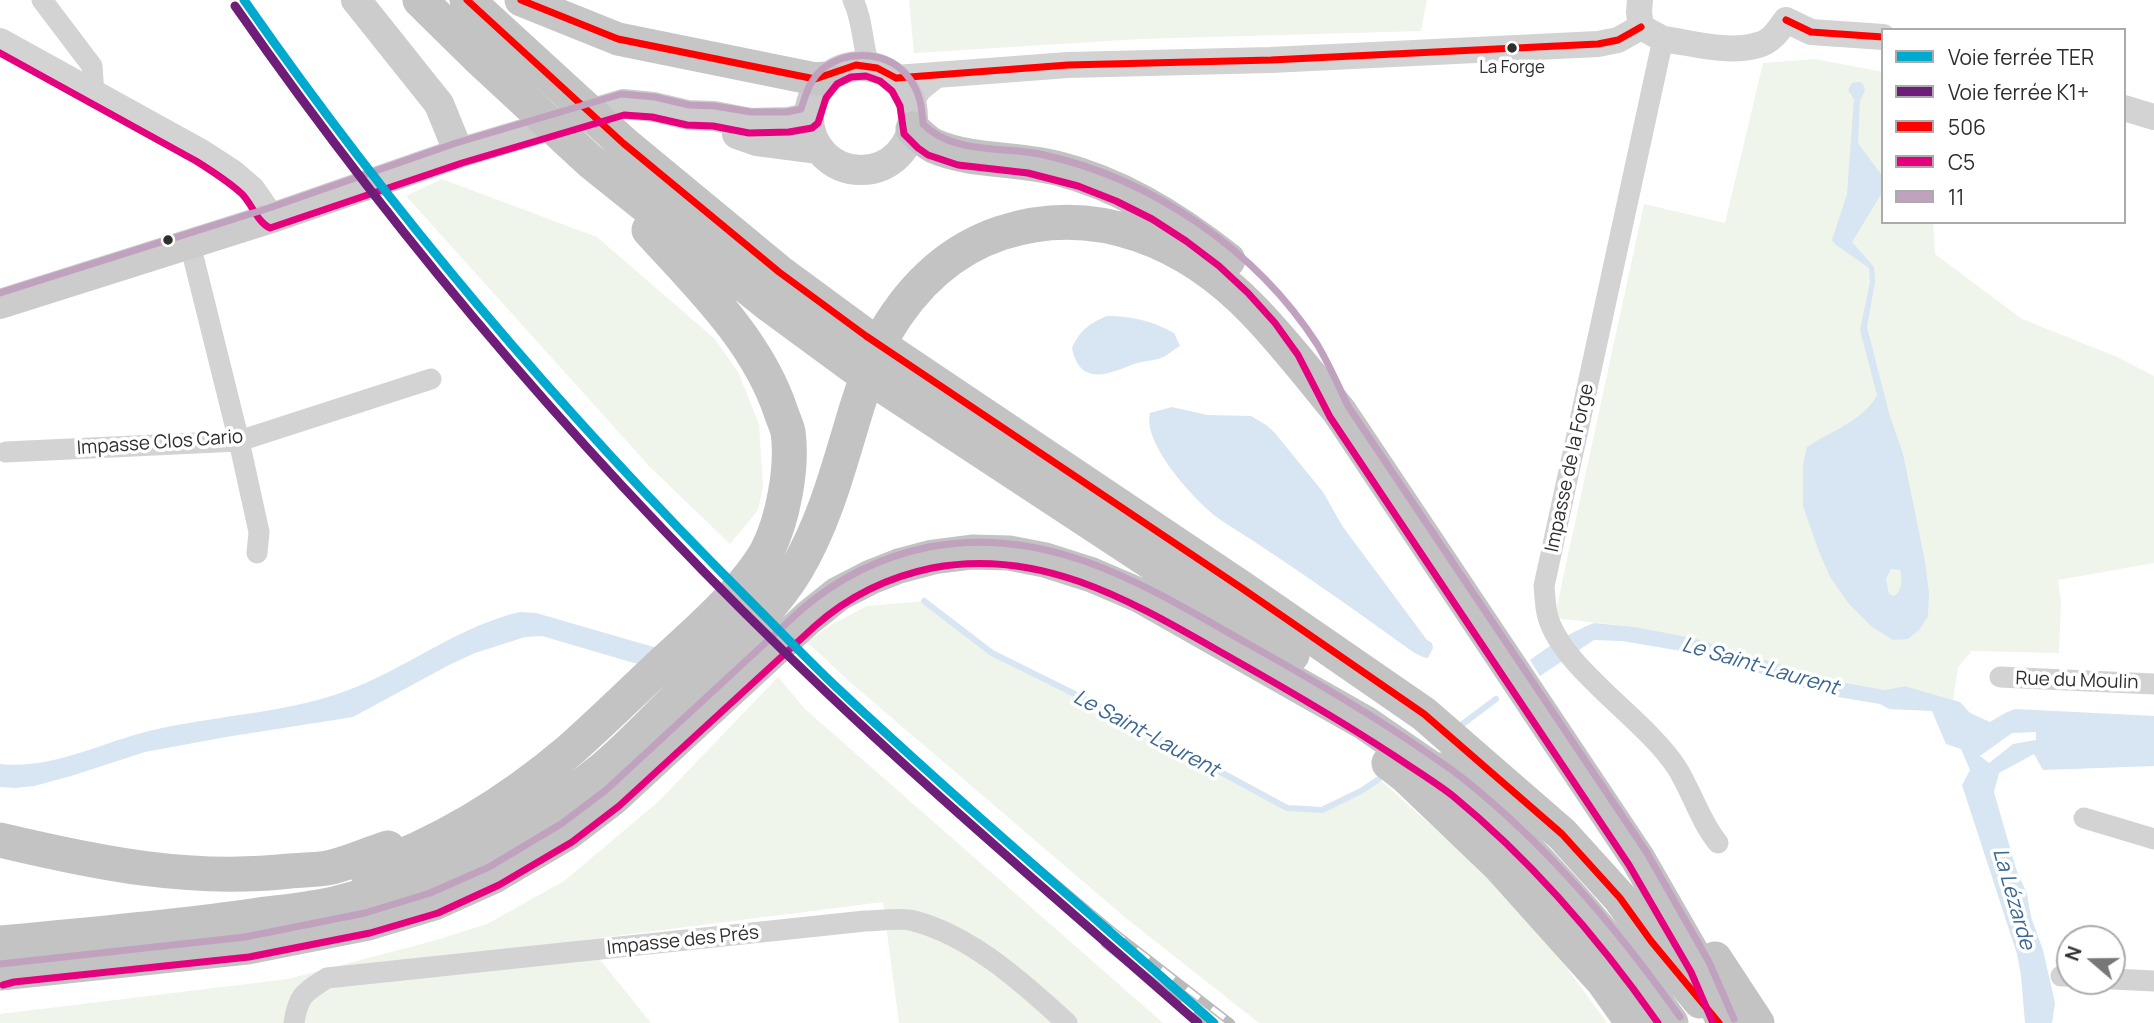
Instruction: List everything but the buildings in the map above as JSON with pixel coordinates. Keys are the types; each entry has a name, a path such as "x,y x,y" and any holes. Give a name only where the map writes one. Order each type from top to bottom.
{"highway":[{"path":"420,0 590,161 771,306 874,361 1244,589 1424,714 1562,834 1620,898 1651,941 1719,1023"},
{"path":"467,0 623,143 779,272 874,361 1189,589 1308,666 1413,741 1458,787 1517,840 1590,917 1641,979 1671,1023"},
{"path":"907,103 933,146 955,153 1034,163 1085,176 1146,204 1191,232 1232,263 1268,300 1307,350 1339,411"},
{"path":"192,925 354,875 403,857 500,802 569,750 700,629 752,573 767,550 777,527 788,474 788,432 772,386 753,353 723,312 607,184 590,161"},
{"path":"3,966 192,925 336,904 429,873 478,850 541,814 604,768 776,601 812,541 826,507 871,366 883,338 905,302 919,286 933,271 972,245 1016,228 1063,221 1109,226 1154,240 1199,265 1238,295 1339,411 1638,859 1700,967 1724,1023"},
{"path":"3,966 247,947 368,923 434,903 494,876 567,833 604,805 641,774 808,618 838,594 871,577 933,557 972,552 1009,553 1045,560 1141,596 1364,723 1458,787"},
{"path":"1268,667 1407,778 1499,865 1603,981 1633,1023"},
{"path":"0,840 134,869 262,874 330,867 470,820"},
{"path":"1638,859 1703,942 1757,1023"}],"main road":[{"path":"356,0 439,104 459,153"},
{"path":"521,0 618,38 815,79 827,78"},
{"path":"854,65 869,65 883,70 907,103 906,145 895,158 880,167 863,170 846,168 831,161 819,149 811,134 811,103 827,78 839,70 854,65"},
{"path":"0,304 272,218 459,153 623,104 750,123 788,122 809,118"},
{"path":"688,115 716,128 757,141 819,149"}],"street":[{"path":"42,0 92,66 94,94"},
{"path":"853,0 858,10 863,47 869,65"},
{"path":"1640,0 1639,12 1652,33"},
{"path":"907,103 935,75 1068,65 1270,60 1598,44 1652,33 1729,48 1759,45 1775,35 1782,10 1811,32 1881,37"},
{"name":"Impasse de la Forge","path":"1652,33 1544,586 1547,615 1573,661 1643,728 1675,766 1718,843"},
{"path":"0,41 201,152 232,172 252,189 272,218"},
{"path":"2126,109 2154,117"},
{"path":"190,244 259,532 257,552"},
{"name":"Impasse Clos Cario","path":"6,452 239,441 431,379"},
{"name":"Rue du Moulin","path":"2000,677 2154,684"},
{"path":"2084,818 2154,839"},
{"name":"Impasse des Prés","path":"294,1023 297,1005 307,991 327,978 865,921 912,920 955,936 1024,984 1067,1023"},
{"path":"2126,980 2154,981"}],"shaded area":[{"path":"909,0 1427,0 1421,31 1141,39 914,53"},
{"path":"1815,59 1881,72 1881,224 1933,224 1935,254 2022,319 2117,357 2154,376 2154,563 2058,580 2061,601 2059,653 1972,651 1958,667 1953,700 1905,686 1885,690 1835,681 1693,638 1635,627 1562,619 1555,615 1644,204 1725,223 1763,63"},
{"path":"442,179 597,237 715,339 738,372 759,424 763,487 758,510 730,544 650,467 406,196"},
{"path":"924,601 992,653 1097,705 1287,808 1322,810 1379,779 1477,866 1559,957 1607,1023 1259,1023 1127,919 851,683 807,642 829,626 867,606"},
{"path":"778,677 805,709 1163,1023 899,1023 883,902 584,940 651,1023 0,1023 0,1014 288,979 487,924 564,881 658,802"}],"water":[{"path":"1852,83 1863,84 1865,91 1860,100 1858,143 1881,174 1881,194 1852,242 1874,267 1875,282 1867,327 1889,413 1903,454 1929,593 1928,616 1920,629 1908,639 1893,640 1872,627 1849,604 1830,577 1803,506 1803,464 1807,447 1864,412 1877,395 1860,330 1870,282 1869,268 1832,240 1847,194 1854,99 1848,90","holes":["1891,569 1900,570 1901,581 1897,594 1889,594 1886,579"]},
{"path":"1107,316 1133,318 1158,325 1174,333 1180,346 1161,358 1105,374 1088,373 1081,368 1072,348 1086,328"},
{"path":"1172,407 1207,415 1251,416 1274,432 1323,492 1343,527 1427,640 1432,643 1433,648 1428,658 1413,652 1208,510 1172,470 1154,440 1150,413"},
{"path":"520,612 536,613 657,648 672,670 634,663 542,636 525,637 475,653 449,665 353,717 145,752 34,786 0,787 0,764 38,763 149,731 283,708 336,695 381,676 478,626"},
{"name":"La Lézarde","path":"1594,623 1635,627 1693,638 1835,681 1885,690 1905,686 1960,702 1970,713 1990,722 2015,709 2154,716 2154,766 2043,770 2034,754 1999,773 1994,792 2043,950 2055,1003 2052,1023 2025,1023 2017,954 1962,785 1970,770 1961,749 1946,744 1932,711 1889,709 1880,704 1826,695 1732,664 1681,651 1622,641 1594,640 1540,676 1530,660","holes":["2036,732 2036,740 2013,744 1989,763 1980,756 2012,733"]}],"waterway":[{"name":"Le Saint-Laurent","path":"924,601 992,653 1097,705 1287,808 1322,810 1379,779"},
{"name":"Le Saint-Laurent","path":"1460,726 1496,699"}],"railway":[{"path":"1013,847 1114,932 1231,1023"},
{"path":"1105,944 1205,1023"}],"rail line":[{"name":"TER","path":"244,0 359,158 482,310 611,456 678,527 810,662 879,727 1214,1023"},
{"name":"K1+","path":"235,6 301,98 439,276 512,363 664,531 870,733 1198,1023"}],"transit line":[{"name":"506","path":"467,0 623,143 779,272 866,336 1424,714 1562,834 1620,898 1651,941 1719,1023"},
{"name":"506","path":"521,0 618,39 815,79 856,65 877,68 896,78"},
{"name":"506","path":"1786,20 1811,32 1881,37"},
{"name":"506","path":"896,78 1068,65 1271,60 1598,44 1618,40 1641,27"},
{"name":"C5","path":"0,53 226,180 242,194 262,222 270,228 462,163 624,115 749,133 789,132 812,128 818,123 826,98 837,84 851,77 866,76 880,81 892,91 900,106 904,134 928,155 958,165 1028,173 1078,186 1152,219 1219,266 1248,293 1275,323 1298,355 1330,417 1629,865 1691,972 1713,1023"},
{"name":"11","path":"0,293 269,208 456,143 621,94 751,112 787,112 801,109 813,80 820,71 835,61 858,56 881,58 901,69 913,83 921,106 923,124 935,134 964,145 1044,155 1085,166 1124,182 1199,224 1233,250 1293,310 1317,344 1348,406 1647,853 1709,962 1734,1019"},
{"name":"11","path":"0,964 245,937 365,913 430,893 489,867 561,824 606,790 801,610 830,588 860,570 911,551 972,542 1014,544 1054,552 1094,564 1132,581 1290,667 1404,737 1465,780 1554,861 1607,921 1680,1017"},
{"name":"C5","path":"3,985 249,957 370,933 438,913 499,885 572,842 619,806 815,626 841,606 870,589 900,577 932,568 974,563 1013,565 1052,573 1090,585 1126,601 1295,694 1432,781 1482,821 1537,874 1588,931 1658,1023"}],"place":[{"name":"La Forge","path":"1512,48"}]}
